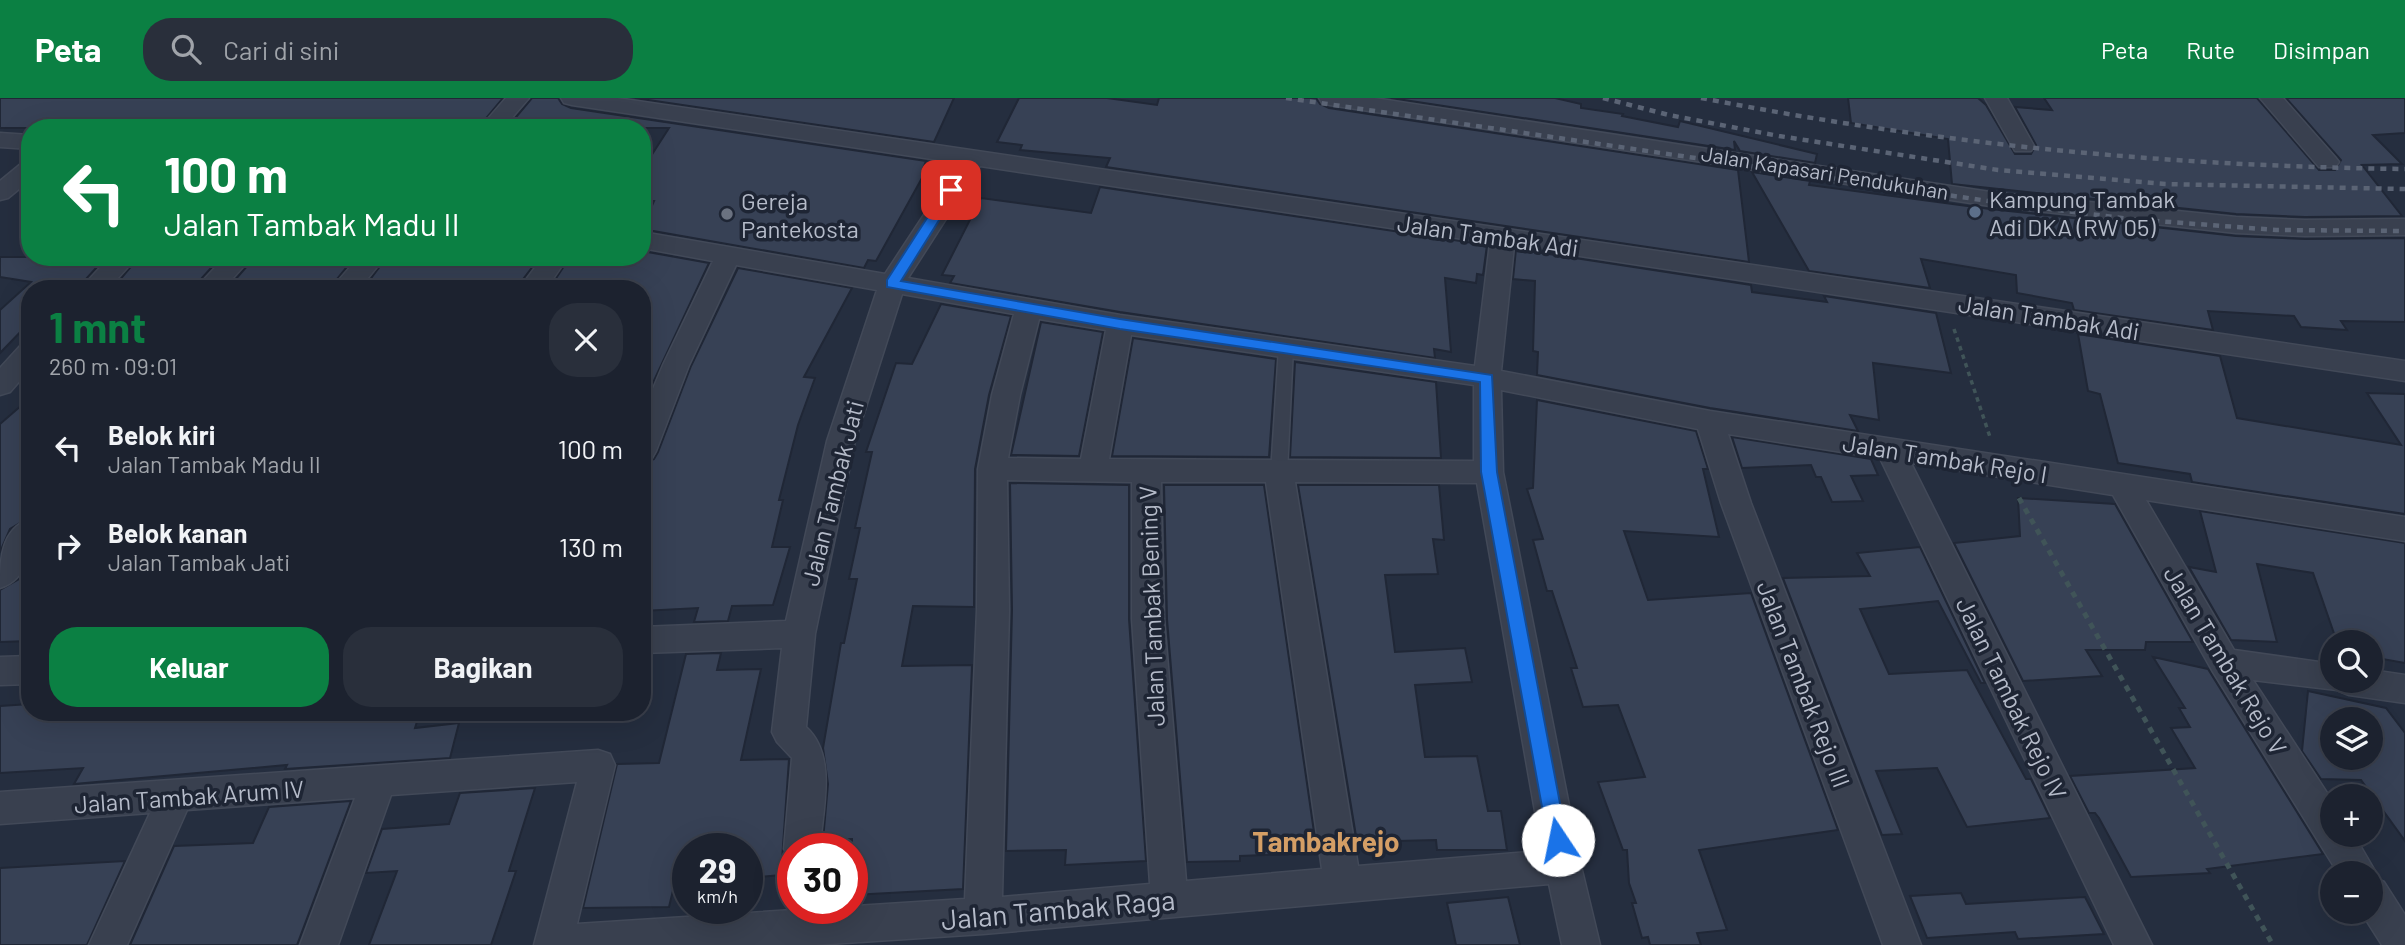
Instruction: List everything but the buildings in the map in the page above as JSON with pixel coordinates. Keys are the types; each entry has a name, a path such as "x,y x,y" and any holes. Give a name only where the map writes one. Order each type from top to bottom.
{"street":[{"path":"499,119 518,98"},
{"name":"Jalan Tambak Adi","path":"572,98 2405,371"},
{"name":"Jalan Kapasari Pendukuhan","path":"1330,98 1978,197 2174,220 2274,227 2405,227"},
{"path":"1996,98 2022,146"},
{"path":"2271,98 2327,162"},
{"path":"0,140 21,141"},
{"name":"Jalan Tambak Jati","path":"804,833 809,758 803,745 789,732 799,634 841,442 892,284 973,158"},
{"path":"0,194 21,176"},
{"path":"1503,238 1487,378 1489,472 1563,866 1581,945"},
{"name":"Jalan Tambak Rejo I","path":"651,242 1120,324 1487,378 1710,421 1891,451 2405,529"},
{"path":"651,428 676,365 728,256"},
{"path":"102,280 116,266"},
{"path":"217,280 231,266"},
{"path":"352,280 365,266"},
{"path":"983,916 993,610 992,470 1006,395 1029,307"},
{"path":"1093,470 1120,324"},
{"path":"0,385 21,362"},
{"name":"Jalan Tambak Rejo III","path":"1710,421 1736,503 1902,945"},
{"name":"Jalan Tambak Rejo IV","path":"1891,451 2133,945"},
{"name":"Jalan Tambak Bening V","path":"992,470 1146,471 1148,620 1170,900"},
{"path":"1146,471 1489,472"},
{"path":"1279,473 1343,886"},
{"name":"Jalan Tambak Rejo V","path":"2122,484 2224,662 2320,813"},
{"path":"0,576 21,544"},
{"path":"651,640 799,634"},
{"path":"2224,662 2320,676"},
{"path":"0,671 21,670"},
{"path":"2383,686 2405,689"},
{"name":"Jalan Tambak Arum IV","path":"0,808 175,798 598,765 553,944"},
{"path":"319,945 377,782"},
{"path":"108,945 175,798"},
{"name":"Jalan Tambak Raga","path":"868,918 983,916 1563,866"},
{"path":"2383,913 2403,945"},
{"name":"Jalan Tambak Raga","path":"553,944 743,938 781,924"}],"lane":[{"path":"1279,473 1286,347"}],"path":[{"path":"1948,301 1960,352 2001,467 2273,945"}],"railway":[{"path":"1286,98 1995,202 2130,219 2276,230 2405,231"},
{"path":"1603,98 1669,115 1779,136 1998,170 2165,184 2405,189"},
{"path":"1701,98 1877,128 2051,150 2226,163 2405,169"}],"place":[{"name":"Kampung Tambak Adi DKA (RW 05)","path":"1975,212"},
{"name":"Gereja Pantekosta","path":"727,214"}],"district":[{"name":"Tambakrejo","path":"1326,841"}],"route":[{"path":"951,190 892,284 1120,324 1487,378 1489,472 1558,840"}]}
